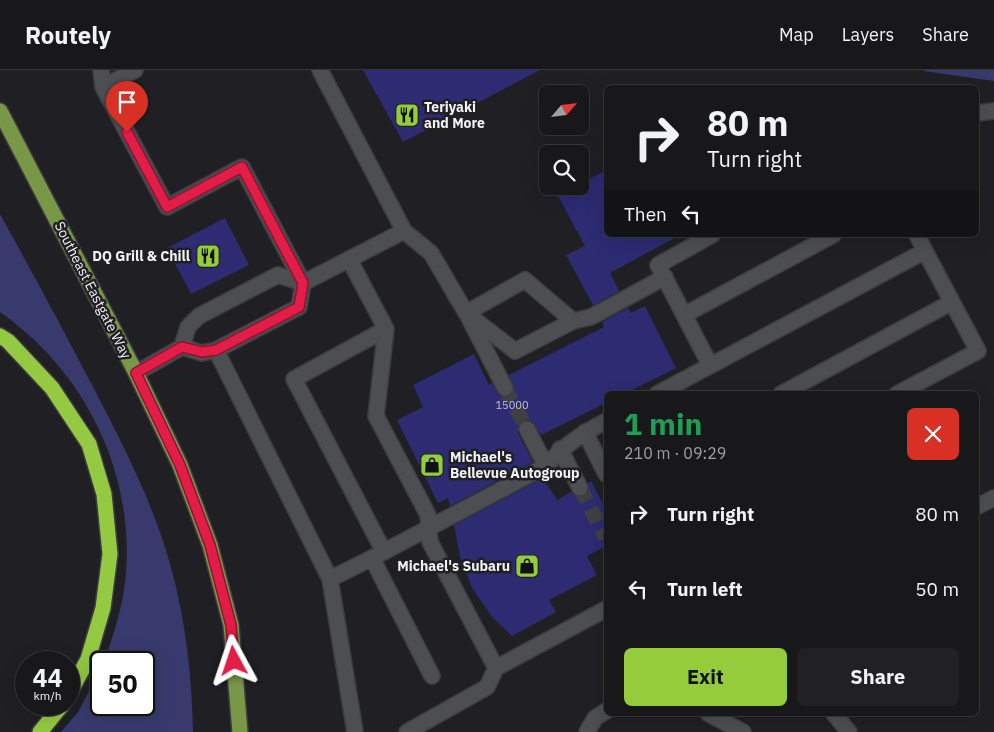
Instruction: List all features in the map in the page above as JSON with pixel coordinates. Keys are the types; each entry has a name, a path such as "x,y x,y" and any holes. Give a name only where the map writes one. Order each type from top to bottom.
{"highway":[{"path":"0,336 8,341 52,388 90,444 104,494 110,554 103,608 88,659 80,674"},
{"path":"40,732 53,716"}],"main road":[{"name":"Southeast Eastgate Way","path":"0,111 136,373 180,465 210,545 231,625 240,732"}],"lane":[{"path":"101,70 103,87 167,207 242,167 303,283 299,307 216,350 202,352 182,347 136,373"},
{"path":"103,87 135,70"},
{"path":"320,70 404,231 431,253 466,312 504,388"},
{"path":"979,113 994,111"},
{"path":"182,347 188,327 199,316 278,275 303,283 404,231"},
{"path":"708,237 658,265 710,365"},
{"path":"684,315 829,237"},
{"path":"904,391 978,351 918,237"},
{"path":"662,391 925,251"},
{"path":"349,259 386,329 376,416 428,515 430,542 496,668"},
{"path":"466,312 515,351 573,321 590,318 664,278"},
{"path":"466,312 524,280 573,321"},
{"path":"787,391 952,302"},
{"path":"386,329 294,379 378,555 432,676"},
{"path":"216,350 330,578 355,732"},
{"path":"330,578 378,555 546,466 560,450 585,432 604,422"},
{"path":"527,429 546,466"},
{"path":"585,432 604,470"},
{"path":"560,450 580,488"},
{"path":"979,506 994,498"},
{"path":"406,732 486,688 496,668 604,610"},
{"path":"587,732 595,718 604,713"},
{"path":"711,716 724,728 742,732"},
{"path":"836,716 848,732"}],"shaded area":[{"path":"994,70 994,81 924,71"},
{"path":"0,214 116,432 138,477 157,524 172,571 185,631 190,671 193,732 61,732 75,716 80,716 80,708 90,690 90,716 155,716 155,651 108,651 124,592 127,542 123,504 113,466 99,430 81,396 58,365 31,336 0,312"}],"building":[{"path":"363,70 540,70 403,142"},
{"path":"604,171 604,237 676,237 610,273 619,291 593,305 566,255 585,246 558,196 589,195 589,179"},
{"name":"DQ Grill & Chill","path":"225,218 249,265 191,294 167,248"},
{"path":"645,306 676,368 630,391 604,391 604,404 541,435 532,421 522,421 518,428 518,433 533,462 450,506 448,498 438,503 397,420 423,407 413,385 474,354 489,385 492,383 500,396 509,396 513,393 514,388 509,375 604,327 602,322 628,308 631,313"},
{"name":"Michael's Subaru","path":"543,478 557,500 571,492 579,497 585,496 589,489 588,483 591,481 604,506 604,547 587,556 597,575 549,600 556,612 512,636 493,618 472,588 460,557 454,525"}],"tunnel":[{"path":"505,388 527,429"},
{"path":"580,488 604,534"}],"place":[{"name":"Teriyaki and More","path":"407,115"},
{"name":"DQ Grill & Chill","path":"208,256"},
{"name":"Michael's Bellevue Autogroup","path":"432,465"},
{"name":"Michael's Subaru","path":"527,566"}],"route":[{"path":"127,132 167,207 242,167 303,283 299,307 216,350 202,352 182,347 136,373 180,465 210,545 231,625 234,661"}]}
